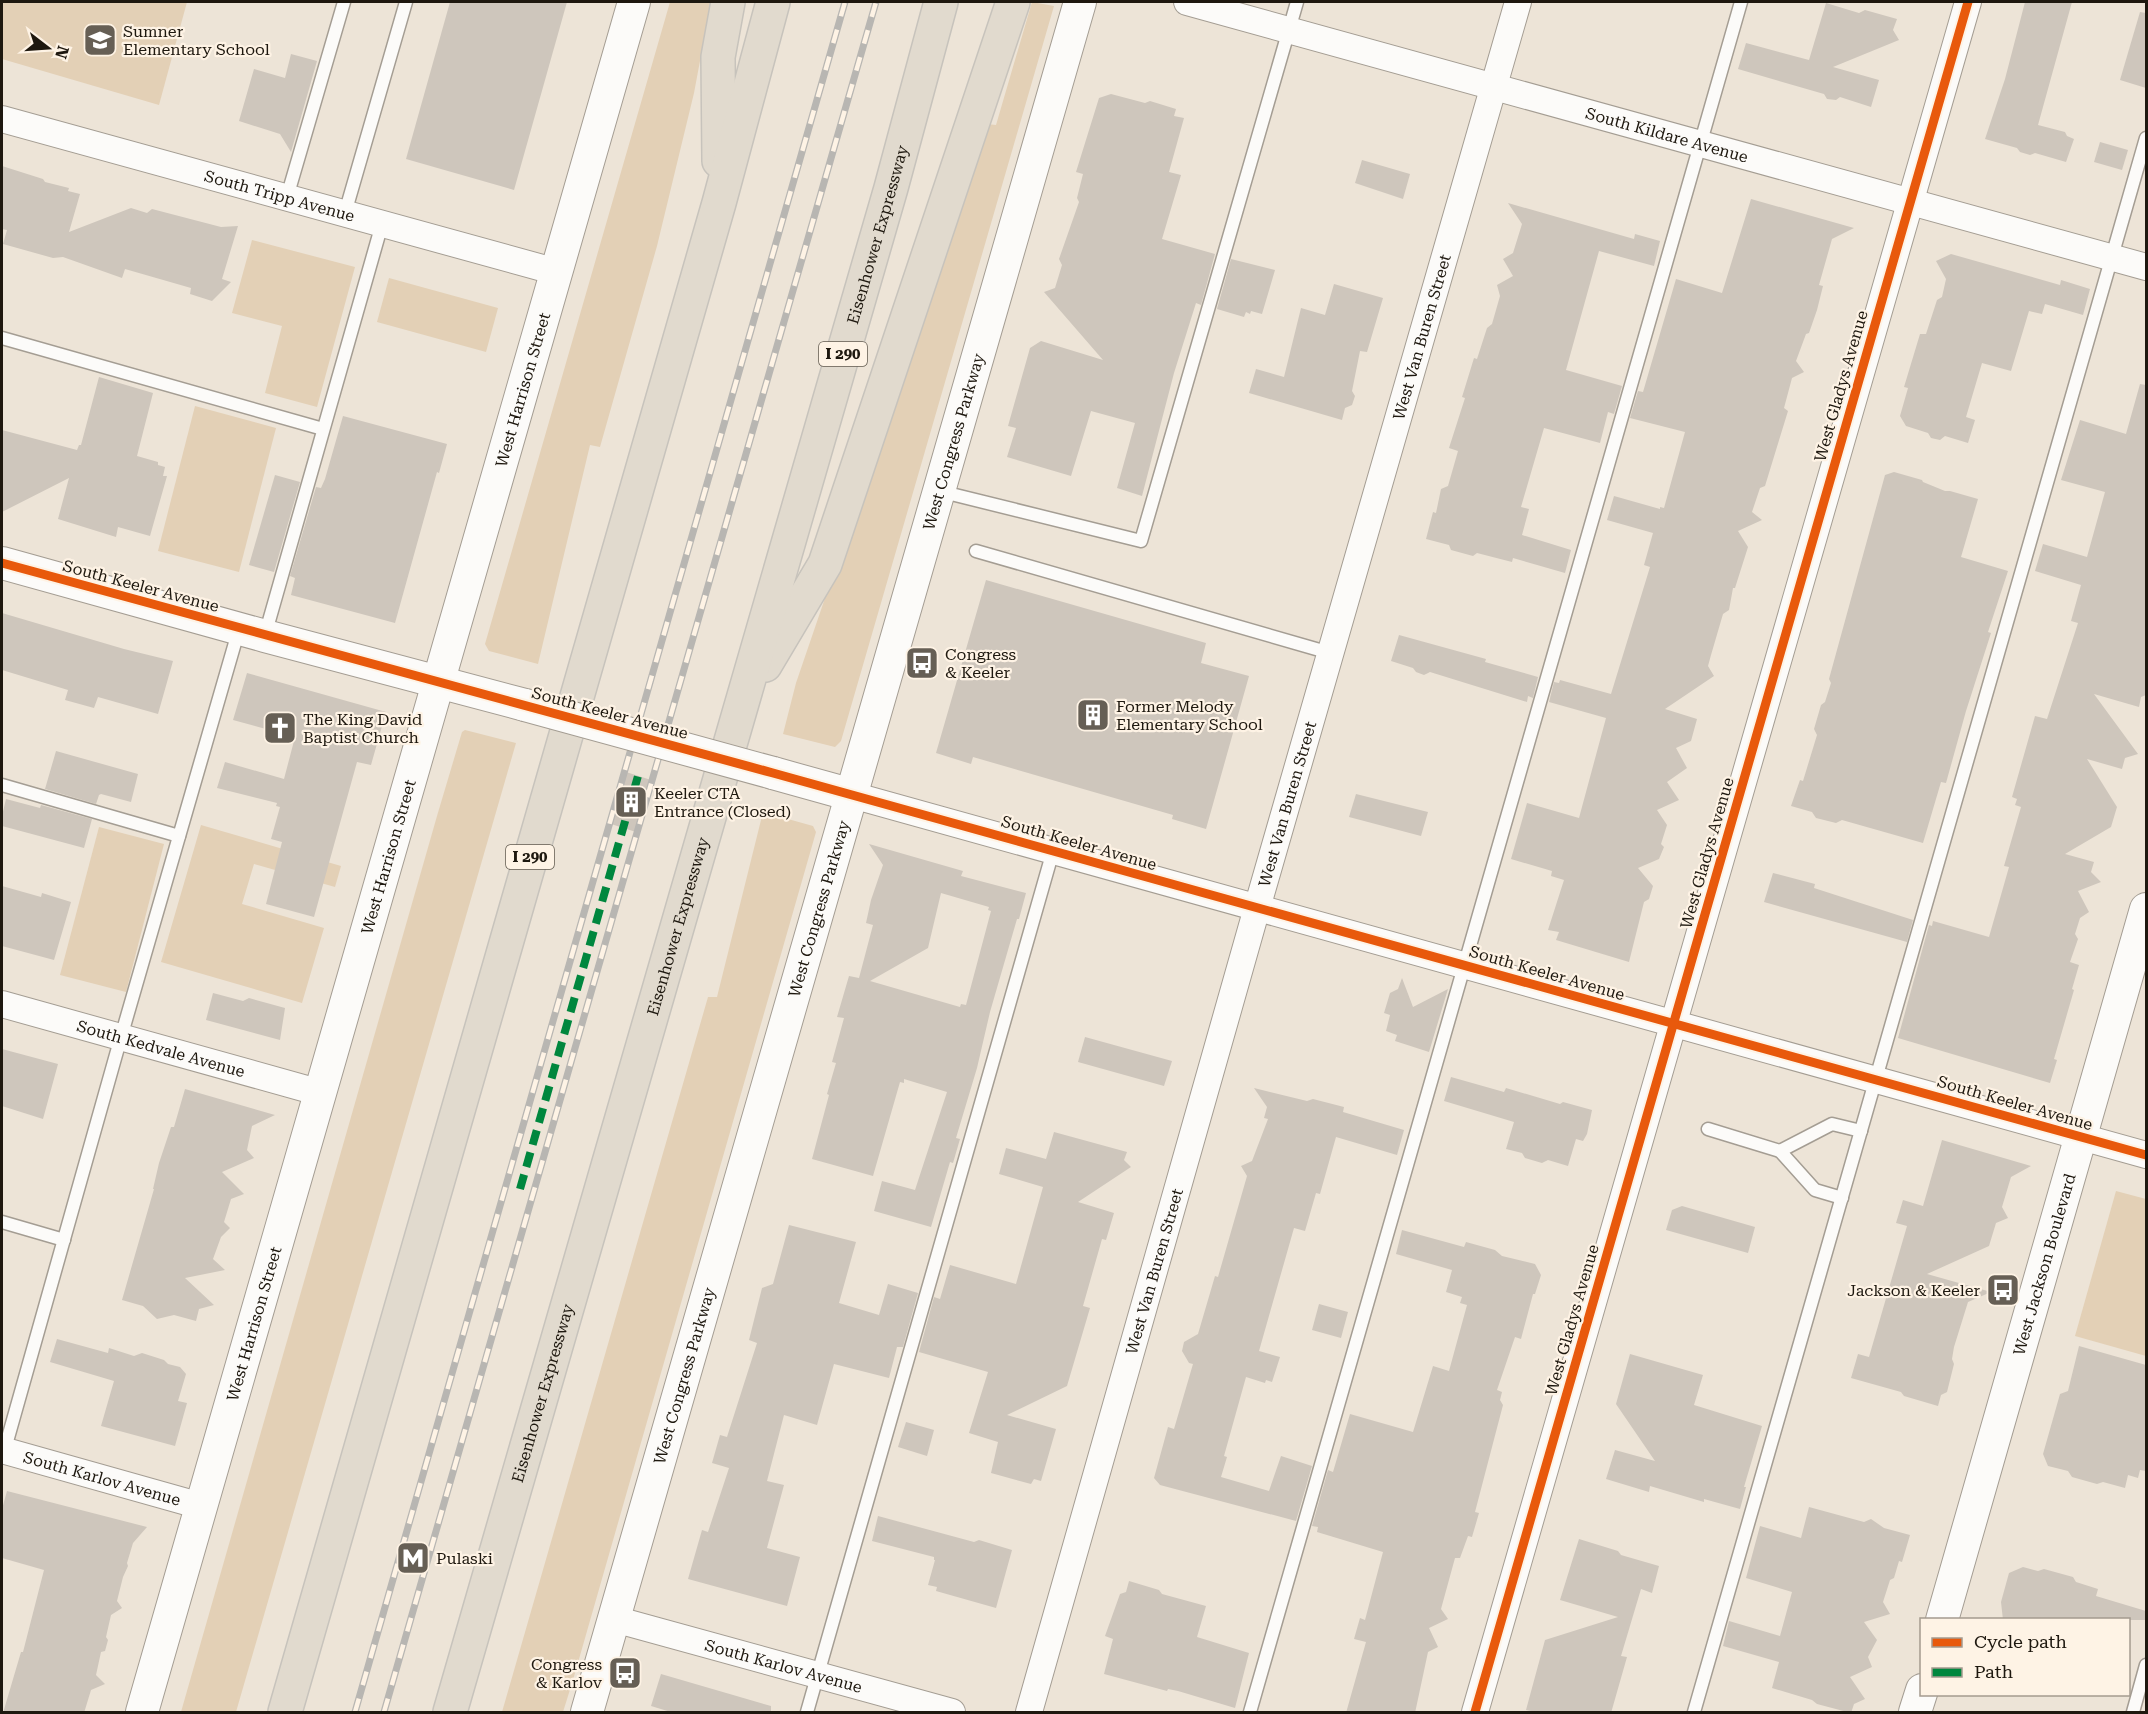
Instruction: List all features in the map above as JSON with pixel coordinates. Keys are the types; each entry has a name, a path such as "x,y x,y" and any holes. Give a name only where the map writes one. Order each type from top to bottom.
{"highway":[{"path":"719,203 718,57 728,2"},
{"name":"I 290","path":"285,1713 719,203 773,2"},
{"name":"Eisenhower Expressway","path":"450,1713 891,188 941,2"},
{"path":"741,705 825,564 1013,2"}],"street":[{"name":"West Harrison Street","path":"141,1713 634,2"},
{"name":"West Congress Parkway","path":"587,1713 1080,2"},
{"name":"South Kildare Avenue","path":"1187,2 2146,267"},
{"name":"West Van Buren Street","path":"1029,1713 1257,908 1518,2"},
{"name":"West Gladys Avenue","path":"1475,1713 1968,2"},
{"name":"South Tripp Avenue","path":"2,118 557,272"},
{"name":"South Keeler Avenue","path":"2,563 773,773 2146,1155"},
{"name":"West Jackson Boulevard","path":"1943,1618 2146,909"},
{"name":"South Kedvale Avenue","path":"2,1004 321,1093"},
{"name":"South Karlov Avenue","path":"3,1454 201,1506"},
{"name":"South Karlov Avenue","path":"614,1618 951,1713"},
{"path":"1915,1713 1920,1696"}],"lane":[{"path":"287,198 344,2"},
{"path":"345,213 406,2"},
{"path":"938,491 1141,541 1297,2"},
{"path":"1250,1713 1741,2"},
{"path":"1694,1713 2146,138"},
{"path":"3,1454 179,836 323,429 382,224"},
{"path":"2,338 323,429"},
{"path":"976,551 1330,653"},
{"path":"2,785 179,836"},
{"path":"807,1713 1053,851"},
{"path":"1780,1151 1832,1124 1861,1131"},
{"path":"1708,1129 1780,1151 1815,1190 1842,1198"},
{"path":"2,1221 64,1240"},
{"path":"2133,1713 2146,1665"}],"shaded area":[{"name":"Sumner Elementary School","path":"2,2 187,2 159,105 2,59"},
{"path":"670,2 711,2 694,93 657,246 600,447 590,445 538,664 489,651 485,644"},
{"path":"1032,2 1054,6 841,741 835,747 783,734 796,683 987,124 996,125"},
{"path":"252,240 355,267 317,407 265,393 282,326 232,313"},
{"path":"389,278 498,308 486,352 377,322"},
{"path":"195,406 276,428 239,572 158,551"},
{"path":"465,730 516,743 236,1712 181,1712 437,816 462,732"},
{"path":"763,812 813,826 816,832 573,1680 563,1712 502,1712 708,997 717,997"},
{"path":"201,825 341,866 335,887 254,864 242,904 324,928 302,1003 161,962"},
{"path":"99,827 164,844 126,992 60,975"},
{"path":"2116,1191 2146,1199 2146,1356 2075,1336"}],"building":[{"path":"450,2 567,2 514,190 406,159"},
{"path":"2025,2 2072,2 2038,125 2065,132 2067,136 2074,139 2066,162 2035,153 2030,155 2020,152 2017,148 1985,139 2005,79"},
{"path":"1826,3 1859,13 1865,10 1897,19 1893,30 1899,40 1833,67 1879,80 1871,107 1840,97 1836,100 1827,99 1824,94 1738,69 1746,43 1809,60"},
{"path":"2140,12 2146,13 2146,88 2120,80"},
{"path":"291,54 317,61 291,152 280,134 239,121 254,69 285,78"},
{"path":"1111,94 1145,103 1150,101 1176,109 1174,116 1184,118 1169,172 1181,175 1162,239 1215,254 1201,305 1196,303 1174,373 1142,496 1117,488 1135,423 1091,411 1071,476 1007,457 1016,428 1008,426 1030,348 1041,341 1103,360 1044,292 1055,288 1062,265 1059,259 1079,202 1077,198 1083,174 1076,172 1099,98"},
{"path":"2100,142 2128,150 2122,170 2094,162"},
{"path":"1362,160 1410,174 1403,199 1355,183"},
{"path":"2,166 69,188 68,191 80,194 69,232 131,208 147,213 152,209 221,227 238,226 222,279 231,282 212,301 190,294 191,288 125,269 122,278 63,257 53,258 3,244 7,230 2,229"},
{"path":"1751,199 1854,228 1832,239 1819,285 1823,286 1817,310 1796,361 1804,372 1792,378 1784,408 1788,411 1765,486 1760,488 1752,512 1762,520 1738,531 1748,547 1735,588 1733,588 1729,610 1723,614 1708,666 1714,676 1665,709 1697,719 1691,741 1676,748 1687,768 1667,782 1679,800 1657,810 1667,825 1661,844 1664,847 1659,859 1638,868 1653,886 1649,899 1644,902 1629,962 1556,940 1559,932 1548,930 1564,880 1551,876 1552,871 1511,859 1527,803 1579,818 1606,718 1549,702 1554,682 1559,683 1560,680 1611,694 1650,567 1644,565 1653,533 1607,520 1614,496 1660,509 1660,507 1664,508 1685,432 1630,418 1638,391 1643,392 1676,279 1722,293"},
{"path":"1508,203 1634,239 1635,234 1660,241 1654,266 1599,251 1566,370 1622,386 1614,414 1608,412 1600,443 1544,428 1521,507 1529,509 1522,535 1571,550 1565,573 1513,558 1512,562 1477,553 1473,556 1451,550 1449,545 1426,539 1433,512 1436,513 1441,489 1448,486 1458,451 1449,448 1465,398 1462,397 1474,358 1477,359 1487,328 1492,324 1500,296 1497,285 1513,276 1503,259 1513,253 1522,224"},
{"path":"1951,254 2060,285 2061,280 2090,289 2083,315 2045,304 2042,314 2029,311 2011,371 1982,363 1966,417 1975,420 1968,443 1945,436 1940,440 1931,438 1928,433 1906,426 1900,416 1908,388 1904,387 1920,334 1926,334 1937,300 1942,297 1946,279 1936,261"},
{"path":"1231,259 1275,270 1262,314 1251,311 1250,314 1246,312 1244,317 1217,309"},
{"path":"1334,284 1383,298 1367,352 1360,351 1352,391 1355,396 1352,405 1345,408 1342,420 1249,393 1256,369 1284,377 1301,308 1325,315"},
{"path":"99,377 153,393 137,456 158,462 158,465 165,467 163,476 167,476 150,536 118,527 116,537 58,519 69,478 2,512 2,430 77,450 81,445"},
{"path":"2140,384 2146,385 2146,695 2141,697 2139,707 2094,694 2138,754 2125,758 2122,769 2087,759 2117,807 2111,827 2065,854 2094,862 2091,872 2101,882 2078,891 2089,912 2080,918 2075,934 2078,939 2070,962 2079,965 2054,1059 2057,1060 2050,1083 1898,1038 1929,925 1932,926 1933,921 1989,937 2009,867 2004,866 2021,807 2015,805 2017,799 2012,797 2035,716 2047,719 2078,623 2071,621 2081,585 2035,571 2043,544 2087,557 2105,492 2061,480 2080,420 2126,434"},
{"path":"343,416 447,444 395,623 291,595 295,578 290,576 316,487 321,488 325,479"},
{"path":"1894,472 1922,480 1945,491 1978,499 1961,557 2008,571 1988,632 1991,633 1946,783 1941,782 1923,843 1842,820 1836,823 1816,818 1812,812 1791,806 1800,780 1803,781 1817,735 1814,729 1831,683 1829,679 1885,475"},
{"path":"275,475 300,482 274,572 249,565"},
{"name":"Former Melody Elementary School","path":"986,580 1206,643 1201,663 1249,676 1206,829 1172,819 1173,815 973,757 971,764 936,753"},
{"path":"2,613 173,661 158,714 98,697 94,708 65,700 68,690 2,670"},
{"path":"1399,635 1486,659 1485,662 1538,677 1533,698 1528,696 1527,702 1430,672 1424,675 1413,668 1391,661"},
{"path":"247,673 386,712 371,765 357,762 314,917 266,904 282,842 271,839 280,807 276,806 277,803 217,788 225,762 284,779 295,737 233,720"},
{"path":"56,751 138,774 131,802 101,794 96,804 45,789"},
{"name":"Keeler CTA Entrance (Closed)","path":"626,772 651,780 636,832 611,824"},
{"path":"1356,794 1428,812 1421,836 1349,817"},
{"path":"6,799 40,808 41,805 92,819 84,848 2,826"},
{"path":"869,844 963,871 961,876 1026,893 990,1012 977,1068 956,1138 960,1139 953,1163 950,1162 931,1227 874,1211 882,1181 915,1190 947,1092 904,1079 904,1083 900,1082 873,1176 812,1159 829,1095 827,1094 836,1063 832,1062 844,1018 837,1017 849,976 859,978 873,925 866,923 883,865","holes":["941,893 989,907 988,910 991,911 966,1005 961,1004 960,1007 870,981 928,948"]},
{"path":"1773,873 1815,884 1814,888 1913,920 1907,942 1764,902"},
{"path":"2,886 41,897 42,893 71,902 54,960 2,946"},
{"path":"1402,978 1413,1007 1448,989 1429,1052 1395,1041 1397,1035 1386,1031 1390,1015 1384,1013 1390,993 1398,989"},
{"path":"213,993 243,1001 249,998 285,1008 280,1040 206,1020"},
{"path":"1085,1037 1172,1061 1164,1086 1078,1062"},
{"path":"2,1049 58,1064 43,1119 2,1106"},
{"path":"1451,1077 1504,1092 1506,1088 1560,1104 1563,1102 1592,1110 1587,1134 1583,1141 1576,1139 1568,1166 1548,1160 1542,1163 1525,1158 1522,1153 1506,1149 1514,1122 1444,1101"},
{"path":"1254,1088 1344,1107 1343,1112 1404,1130 1397,1155 1336,1137 1320,1194 1316,1193 1305,1231 1294,1228 1259,1351 1280,1357 1272,1382 1266,1380 1265,1383 1246,1377 1224,1456 1227,1457 1221,1477 1269,1491 1281,1456 1312,1466 1296,1521 1160,1485 1154,1478 1168,1427 1174,1429 1193,1364 1189,1363 1182,1351 1184,1342 1198,1334 1215,1276 1218,1277 1247,1176 1241,1166 1252,1161 1268,1119 1264,1118 1267,1107"},
{"path":"185,1089 275,1115 252,1126 247,1150 254,1158 222,1172 244,1194 231,1199 224,1222 230,1228 221,1237 213,1259 225,1270 185,1278 214,1305 199,1309 196,1321 174,1315 157,1319 143,1306 122,1300 154,1189 159,1163 171,1127 174,1127"},
{"path":"1054,1132 1127,1152 1124,1160 1131,1167 1078,1202 1114,1213 1106,1240 1102,1239 1083,1306 1090,1308 1067,1386 1007,1415 1056,1429 1041,1481 1034,1479 1031,1484 991,1473 998,1442 969,1433 988,1372 919,1352 934,1297 940,1299 950,1265 1016,1284 1043,1187 999,1174 1006,1148 1046,1159"},
{"path":"1942,1140 2031,1166 2011,1177 2002,1207 2008,1218 1996,1223 1989,1246 1927,1274 1991,1292 1968,1302 1954,1347 1952,1359 1954,1364 1947,1392 1941,1395 1938,1406 1904,1396 1901,1392 1851,1378 1858,1354 1869,1357 1907,1226 1896,1223 1903,1200 1923,1206"},
{"path":"1682,1206 1755,1227 1748,1253 1666,1230 1672,1210"},
{"path":"789,1225 856,1242 839,1303 879,1315 888,1284 918,1293 903,1347 897,1347 889,1378 834,1364 817,1425 784,1415 767,1481 784,1485 767,1548 800,1557 787,1606 688,1579 702,1530 708,1532 729,1468 712,1463 720,1435 727,1437 757,1343 749,1340 762,1288 773,1284"},
{"path":"1402,1230 1464,1247 1466,1242 1495,1250 1502,1256 1535,1264 1541,1275 1535,1294 1533,1294 1521,1339 1515,1337 1497,1390 1502,1392 1500,1400 1503,1405 1475,1512 1479,1513 1472,1537 1468,1536 1460,1558 1455,1558 1441,1609 1448,1619 1429,1628 1438,1647 1428,1652 1415,1713 1346,1713 1366,1642 1354,1639 1360,1618 1365,1620 1383,1552 1317,1532 1318,1527 1312,1526 1328,1470 1333,1472 1350,1414 1413,1432 1433,1366 1449,1371 1467,1305 1460,1303 1462,1297 1446,1292 1452,1270 1396,1254"},
{"path":"1319,1304 1348,1312 1341,1338 1312,1330"},
{"path":"57,1339 108,1353 109,1348 134,1356 142,1353 180,1367 186,1374 178,1401 187,1403 175,1446 101,1426 114,1381 50,1362"},
{"path":"2079,1346 2146,1365 2146,1471 2140,1470 2138,1478 2128,1475 2125,1488 2072,1477 2068,1471 2048,1466 2043,1454 2060,1394 2068,1391"},
{"path":"1630,1354 1703,1375 1694,1405 1762,1426 1740,1509 1704,1499 1704,1502 1650,1486 1649,1492 1606,1479 1615,1450 1655,1461 1616,1404"},
{"path":"906,1422 934,1430 927,1456 898,1447"},
{"path":"7,1491 147,1527 133,1543 117,1601 122,1608 111,1615 106,1637 108,1640 105,1651 101,1652 96,1675 105,1684 91,1690 84,1713 3,1713 21,1652 23,1652 44,1570 2,1558 2,1509"},
{"path":"1809,1507 1864,1522 1871,1519 1884,1528 1910,1535 1902,1562 1899,1561 1883,1602 1890,1614 1864,1622 1877,1640 1868,1657 1872,1667 1850,1677 1865,1699 1854,1704 1851,1713 1772,1688 1779,1662 1723,1646 1729,1621 1780,1636 1792,1592 1746,1578 1760,1526 1801,1538"},
{"path":"878,1516 1012,1550 996,1608 936,1591 937,1587 928,1585 934,1557 872,1541"},
{"path":"1579,1539 1659,1566 1652,1593 1641,1589 1621,1656 1627,1657 1611,1713 1541,1713 1526,1710 1545,1640 1618,1617 1560,1600"},
{"path":"2023,1567 2038,1571 2044,1569 2073,1577 2076,1582 2098,1589 2096,1596 2146,1611 2146,1620 2003,1618 2001,1602 2009,1573"},
{"path":"1129,1581 1159,1590 1162,1594 1206,1606 1197,1637 1249,1653 1235,1708 1178,1691 1168,1689 1167,1691 1104,1674 1113,1639 1105,1636 1120,1594 1126,1592"},
{"path":"661,1674 771,1706 771,1713 674,1713 651,1706"}],"railway":[{"path":"355,1712 845,2"},
{"path":"384,1712 876,2"}],"marked path":[{"path":"520,1189 638,776"}],"cycle path":[{"path":"1475,1712 1968,2"},
{"path":"2,563 773,773 2146,1155"}],"place":[{"name":"Sumner Elementary School","path":"100,40"},
{"name":"Congress & Keeler","path":"922,663"},
{"name":"Former Melody Elementary School","path":"1093,715"},
{"name":"The King David Baptist Church","path":"280,728"},
{"name":"Keeler CTA Entrance (Closed)","path":"631,802"},
{"name":"Jackson & Keeler","path":"2003,1290"},
{"name":"Pulaski","path":"413,1558"},
{"name":"Congress & Karlov","path":"625,1673"}]}
